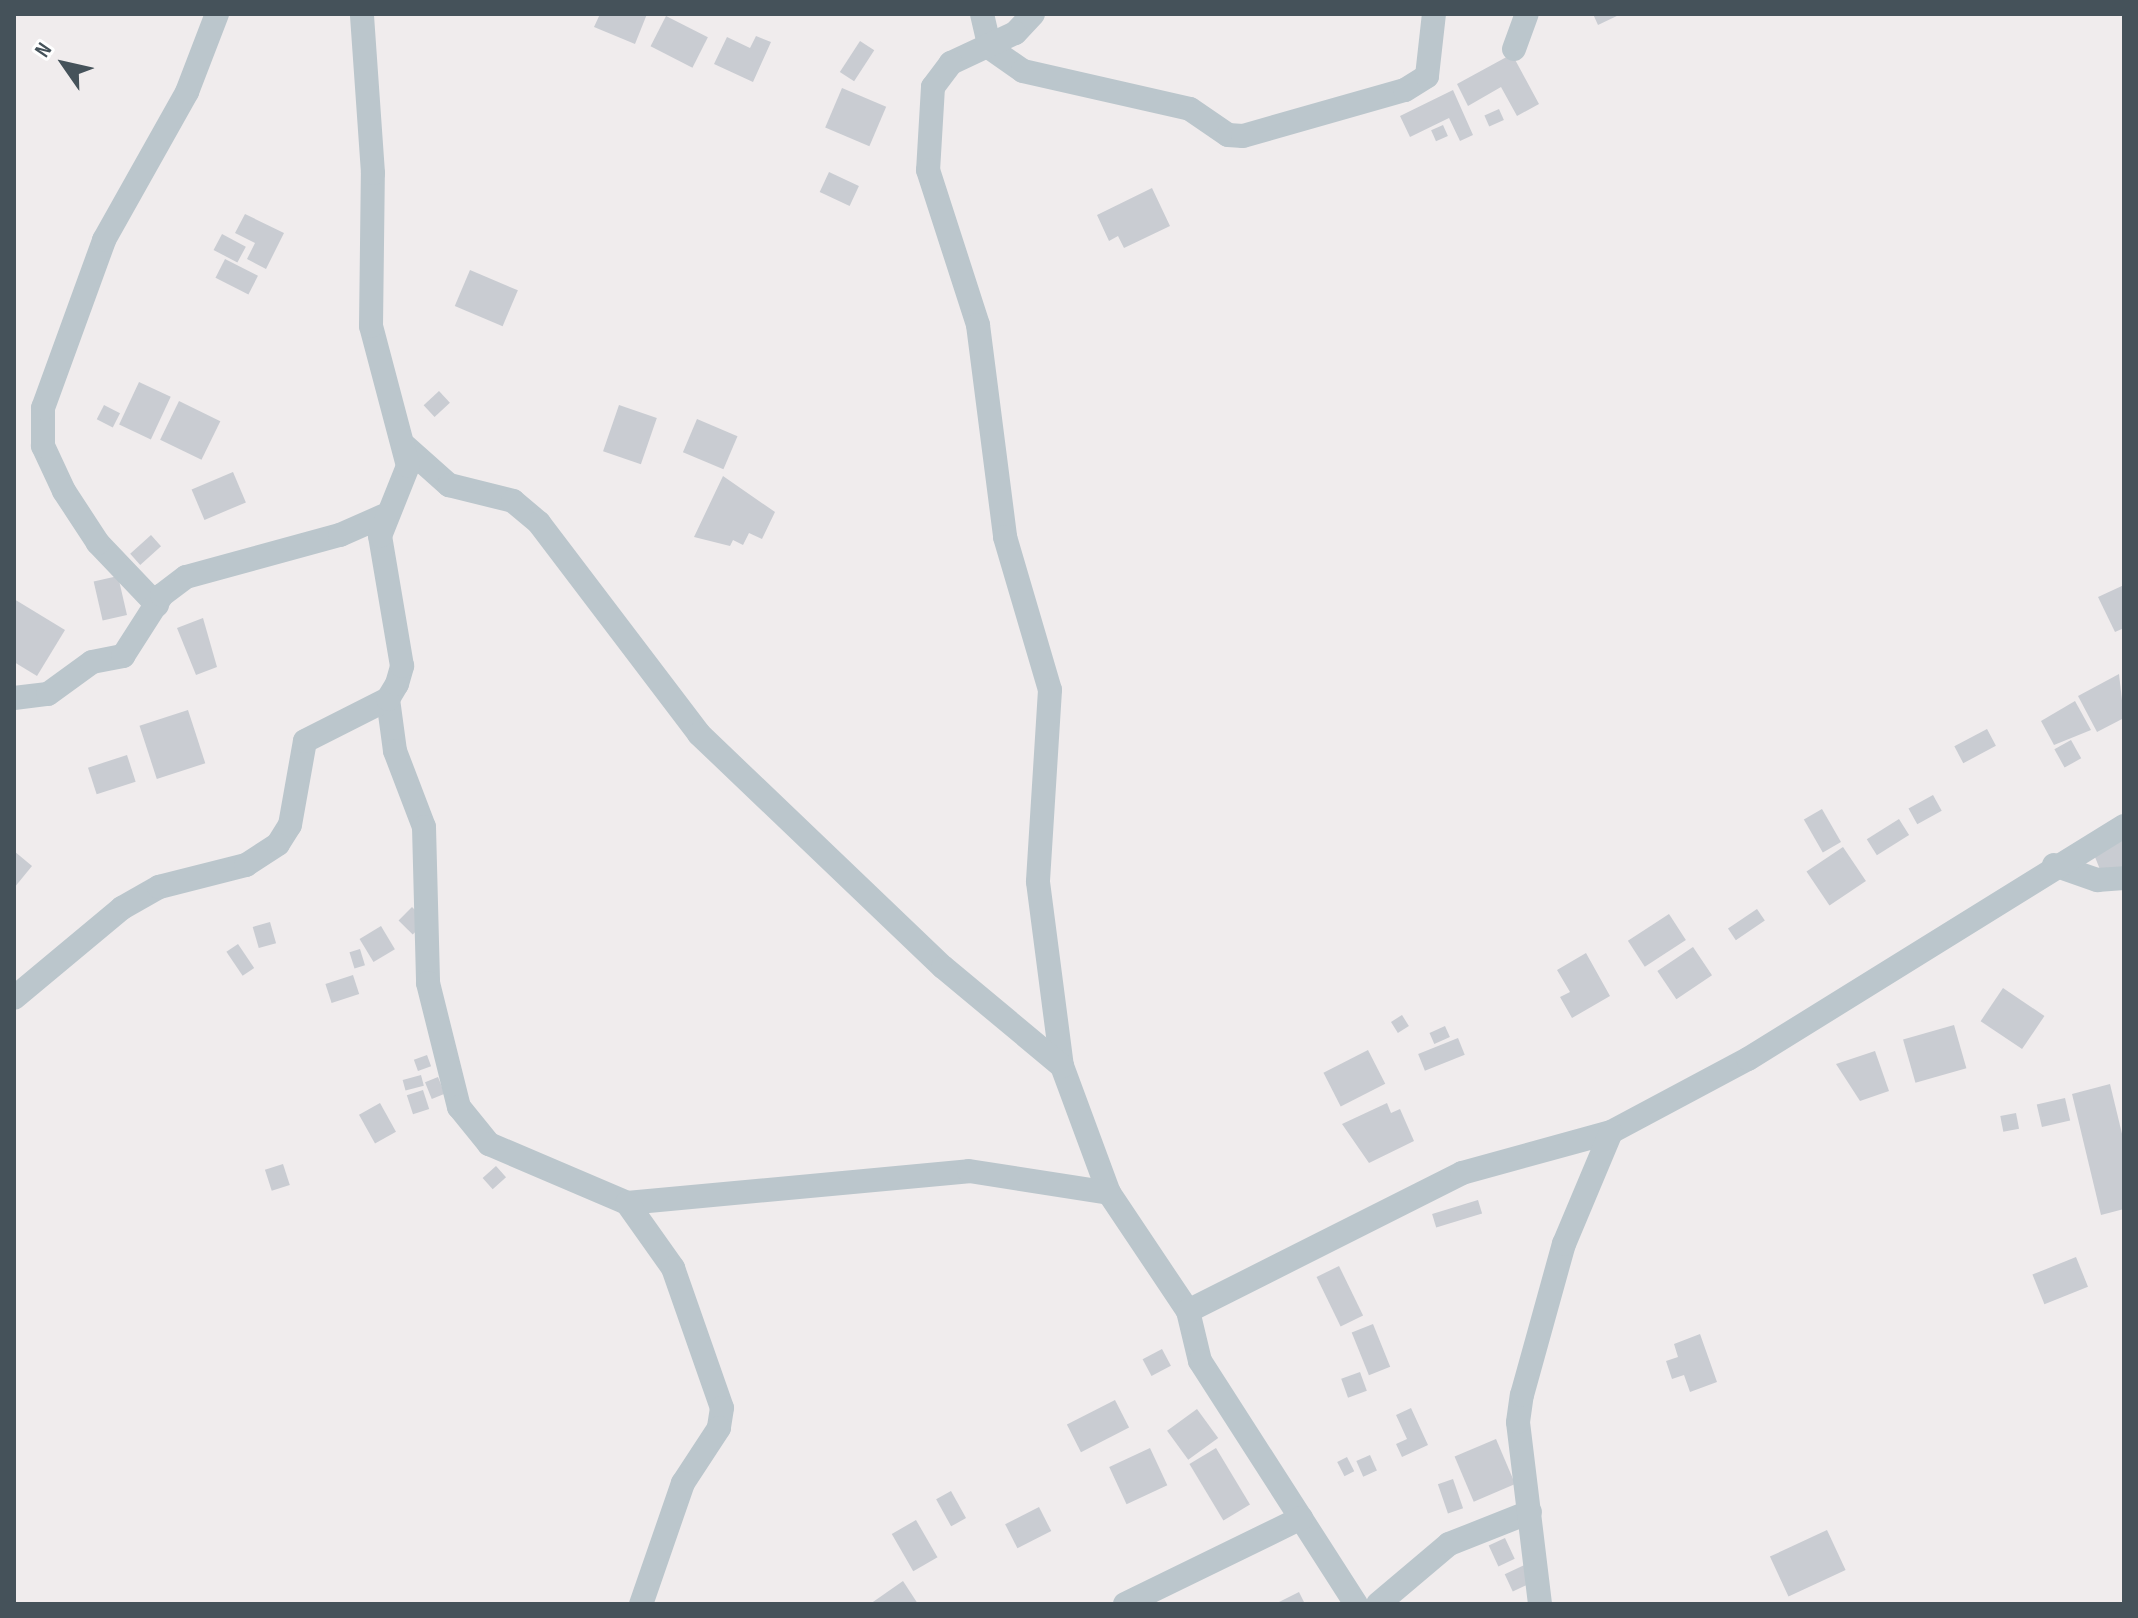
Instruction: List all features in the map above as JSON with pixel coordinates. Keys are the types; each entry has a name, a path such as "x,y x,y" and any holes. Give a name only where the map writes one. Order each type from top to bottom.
{"street":[{"path":"157,605 98,543 64,491 43,446 43,408 104,240 187,92 217,14"},
{"path":"362,14 373,173 371,326 405,446 403,483 383,516 402,666 388,699 391,738 424,827 428,983 459,1107 489,1144 627,1203 969,1171 1109,1193"},
{"path":"982,14 990,48 1023,71 1190,109 1228,135 1243,136 1405,90 1427,76 1434,14"},
{"path":"1033,14 990,48 951,63 933,87 928,170 978,325 1005,537 1050,690 1038,882 1062,1066 1109,1193 1188,1311 1200,1361 1356,1604"},
{"path":"1514,49 1527,14"},
{"path":"405,446 449,485 513,501 539,523 699,734 943,967 1062,1066"},
{"path":"14,698 48,694 92,662 123,656 157,605 186,577 383,516"},
{"path":"14,998 122,908 159,887 246,865 278,844 290,825 305,741 388,699"},
{"path":"1188,1311 1462,1173 1611,1132 1748,1059 2054,865 2124,826"},
{"path":"2054,865 2097,880 2124,878"},
{"path":"1540,1604 1518,1422 1522,1395 1564,1244 1611,1132"},
{"path":"627,1203 673,1268 722,1408 719,1428 683,1483 641,1604"},
{"path":"1378,1604 1449,1544 1530,1512"},
{"path":"1125,1604 1301,1518"}],"building":[{"path":"600,14 647,14 635,44 594,27"},
{"path":"1593,14 1621,14 1598,25"},
{"path":"666,16 708,37 692,68 651,46"},
{"path":"756,36 771,42 753,82 714,64 727,37 750,48"},
{"path":"860,41 874,50 854,81 840,72"},
{"path":"1512,54 1539,104 1517,116 1501,87 1468,106 1457,84"},
{"path":"842,88 886,107 869,146 825,128"},
{"path":"1453,90 1473,135 1460,141 1449,118 1410,137 1400,116"},
{"path":"1499,109 1504,120 1489,126 1484,116"},
{"path":"1443,125 1448,136 1436,141 1431,130"},
{"path":"829,172 859,186 850,206 820,192"},
{"path":"1152,188 1170,226 1124,248 1118,236 1109,241 1097,215"},
{"path":"245,214 284,233 266,269 247,259 255,243 235,233"},
{"path":"222,234 246,247 237,263 214,250"},
{"path":"225,259 258,276 248,295 215,278"},
{"path":"470,270 518,290 503,326 455,306"},
{"path":"139,382 171,397 151,439 119,425"},
{"path":"439,391 450,403 435,417 424,405"},
{"path":"179,401 220,421 201,460 160,440"},
{"path":"104,405 120,413 113,427 97,419"},
{"path":"619,405 657,418 641,464 603,451"},
{"path":"697,419 738,436 723,469 683,452"},
{"path":"233,472 246,502 204,520 192,490"},
{"path":"723,476 775,512 762,539 749,533 743,545 733,540 730,546 694,537"},
{"path":"151,535 161,546 140,565 130,554"},
{"path":"118,576 127,615 103,621 94,582"},
{"path":"2124,585 2124,628 2115,632 2098,597"},
{"path":"14,599 65,630 37,676 14,662"},
{"path":"203,618 217,667 196,675 177,628"},
{"path":"2119,674 2124,718 2097,732 2078,696"},
{"path":"2075,701 2091,730 2054,745 2041,721"},
{"path":"188,710 205,763 157,779 139,726"},
{"path":"1987,729 1996,746 1963,763 1954,746"},
{"path":"2071,740 2081,758 2065,768 2054,749"},
{"path":"127,755 136,782 97,794 88,768"},
{"path":"1933,795 1942,811 1917,824 1909,809"},
{"path":"1822,809 1841,842 1823,852 1804,820"},
{"path":"1899,819 1909,835 1877,855 1867,839"},
{"path":"2124,832 2122,869 2103,877 2091,847"},
{"path":"1843,847 1866,881 1829,906 1807,872"},
{"path":"14,851 32,866 14,888"},
{"path":"412,907 426,921 413,935 399,920"},
{"path":"1757,909 1765,921 1736,940 1728,929"},
{"path":"1669,914 1686,940 1645,967 1628,941"},
{"path":"270,922 276,943 259,948 253,927"},
{"path":"381,926 395,949 373,962 360,939"},
{"path":"238,944 254,968 243,976 226,952"},
{"path":"1693,947 1712,975 1676,999 1657,971"},
{"path":"360,949 365,965 354,968 349,952"},
{"path":"1586,953 1610,996 1572,1018 1560,997 1570,992 1557,970"},
{"path":"353,975 359,994 332,1003 325,984"},
{"path":"2003,988 2044,1016 2022,1049 1981,1021"},
{"path":"1402,1015 1409,1026 1398,1033 1391,1022"},
{"path":"1954,1025 1966,1068 1915,1083 1903,1040"},
{"path":"1445,1026 1450,1037 1434,1044 1429,1033"},
{"path":"1458,1038 1465,1055 1425,1071 1418,1054"},
{"path":"1368,1050 1385,1084 1341,1107 1323,1073"},
{"path":"1875,1051 1889,1091 1860,1101 1836,1064"},
{"path":"427,1055 431,1066 418,1071 414,1060"},
{"path":"421,1075 424,1086 405,1091 403,1080"},
{"path":"438,1077 445,1094 432,1099 425,1082"},
{"path":"2110,1084 2124,1142 2124,1209 2101,1215 2072,1094"},
{"path":"423,1090 429,1109 413,1114 407,1095"},
{"path":"2065,1098 2070,1120 2042,1127 2037,1105"},
{"path":"380,1103 396,1132 375,1143 359,1115"},
{"path":"1387,1103 1391,1113 1400,1109 1414,1141 1369,1163 1342,1124"},
{"path":"2016,1113 2019,1129 2003,1132 2000,1116"},
{"path":"283,1164 290,1185 272,1191 265,1170"},
{"path":"496,1166 506,1177 493,1189 483,1178"},
{"path":"1478,1200 1482,1213 1436,1227 1432,1214"},
{"path":"2076,1257 2088,1287 2044,1304 2032,1275"},
{"path":"1339,1266 1363,1315 1341,1326 1317,1277"},
{"path":"1373,1324 1390,1367 1369,1375 1352,1333"},
{"path":"1700,1334 1717,1382 1690,1392 1684,1375 1672,1379 1666,1361 1678,1357 1674,1344"},
{"path":"1162,1349 1171,1366 1151,1376 1143,1359"},
{"path":"1360,1372 1367,1391 1348,1398 1341,1379"},
{"path":"1115,1400 1129,1428 1081,1452 1067,1425"},
{"path":"1411,1408 1428,1445 1402,1457 1396,1444 1407,1439 1396,1415"},
{"path":"1197,1409 1218,1438 1188,1460 1167,1431"},
{"path":"1496,1439 1515,1484 1474,1502 1455,1457"},
{"path":"1150,1448 1167,1485 1127,1504 1109,1467"},
{"path":"1216,1448 1250,1505 1223,1521 1189,1464"},
{"path":"1370,1455 1377,1471 1363,1477 1356,1461"},
{"path":"1347,1457 1354,1471 1344,1476 1337,1462"},
{"path":"1453,1479 1463,1508 1448,1514 1438,1484"},
{"path":"951,1491 966,1518 951,1526 936,1499"},
{"path":"1039,1507 1051,1531 1017,1548 1005,1524"},
{"path":"916,1520 938,1557 913,1571 892,1534"},
{"path":"1827,1530 1846,1570 1788,1597 1770,1557"},
{"path":"1505,1538 1515,1559 1498,1566 1489,1546"},
{"path":"1531,1562 1539,1579 1513,1591 1505,1574"},
{"path":"903,1581 918,1604 870,1604"},
{"path":"1299,1592 1305,1604 1275,1604"}]}
